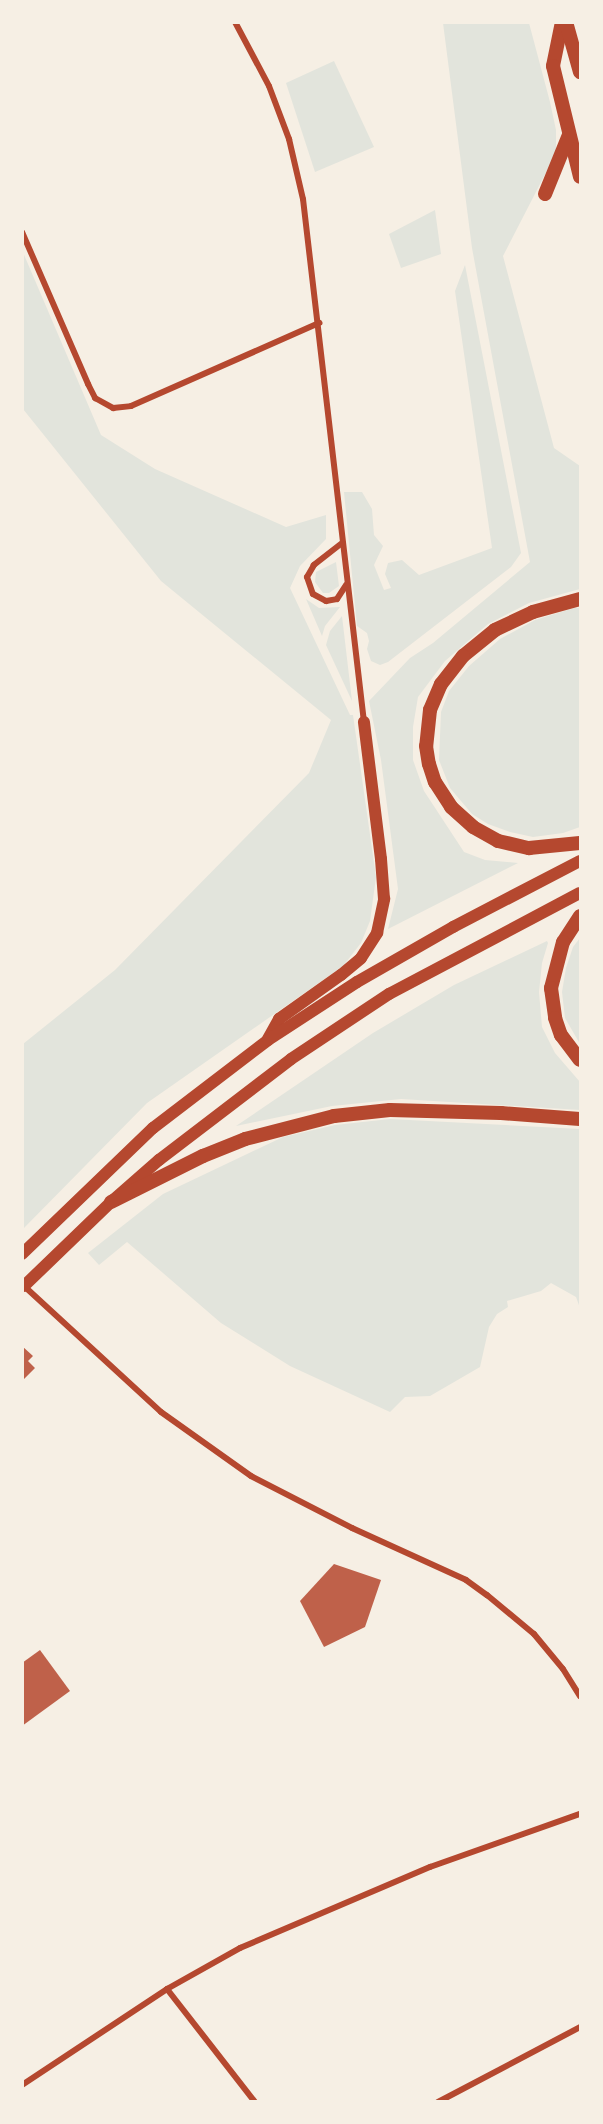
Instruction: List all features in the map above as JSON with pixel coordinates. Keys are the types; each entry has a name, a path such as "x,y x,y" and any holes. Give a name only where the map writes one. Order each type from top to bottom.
{"highway":[{"path":"564,22 580,72"},
{"path":"564,22 553,66 580,177"},
{"path":"545,194 570,135"},
{"path":"580,599 523,616 495,630 463,656 441,684 430,710 426,746 435,782 451,807 473,827 498,841 529,848 580,843"},
{"path":"268,1040 279,1019 361,958 377,933 384,899 364,722"},
{"path":"22,1254 153,1128 268,1040 357,982 453,927 580,861"},
{"path":"24,1286 111,1202 212,1117 342,1024 458,956 580,893"},
{"path":"580,916 563,942 551,988 555,1018 561,1035 580,1060"},
{"path":"111,1202 203,1156 245,1139 334,1116 390,1110 501,1113 580,1119"}],"street":[{"path":"235,22 269,86 289,139 306,219 364,722"},
{"path":"22,232 95,398 113,408 131,406 319,323"},
{"path":"342,543 314,565 307,577 313,594 326,602 337,599 347,584"},
{"path":"24,1286 161,1412 251,1476 352,1528 466,1580 487,1594 534,1634 563,1669 580,1696"},
{"path":"22,2085 167,1989 240,1948 363,1893 580,1814"},
{"path":"167,1989 255,2102"},
{"path":"438,2102 580,2027"}],"shaded area":[{"path":"443,23 529,23 550,102 556,130 556,153 503,256 554,448 580,466 580,589 529,603 488,624 445,661 418,697 413,727 413,760 424,791 464,852 485,860 518,863 388,929 398,889 381,760 369,701 410,658 433,643 530,562 472,248"},
{"path":"334,61 374,147 315,172 286,83"},
{"path":"435,210 441,254 401,268 389,234"},
{"path":"22,250 101,435 155,469 286,527 326,515 326,539 300,566 290,588 350,715 353,715 376,877 370,921 361,943 343,966 147,1103 23,1229 23,1044 115,970 309,773 331,720 161,581 23,409"},
{"path":"465,265 521,553 511,567 388,662 380,665 371,661 367,649 369,641 367,633 357,626 344,492 362,492 372,509 374,535 383,546 374,565 384,590 391,588 385,574 388,563 402,560 419,575 492,548 455,291"},
{"path":"336,562 339,586 329,593 323,593 315,582 316,572"},
{"path":"306,599 319,608 340,607 325,626 322,636"},
{"path":"580,608 580,827 563,833 533,837 510,832 488,824 472,814 450,788 439,760 441,712 449,691 469,666 500,639 535,620"},
{"path":"342,616 352,701 326,645 330,631"},
{"path":"580,938 580,1044 565,1018 562,992 566,968 573,947"},
{"path":"547,941 539,992 542,1027 555,1053 580,1082 580,1110 401,1099 332,1106 236,1126 373,1033 454,985"},
{"path":"390,1119 580,1129 580,1308 576,1297 551,1283 541,1291 507,1301 508,1307 497,1314 489,1327 480,1367 430,1396 405,1397 390,1412 290,1366 221,1323 127,1242 99,1265 88,1253 163,1194 283,1137 335,1125"}],"building":[{"path":"22,1346 33,1356 28,1361 35,1368 24,1379"},
{"path":"334,1564 381,1580 365,1627 324,1647 300,1601"},
{"path":"40,1650 70,1691 22,1726 22,1663"}]}
